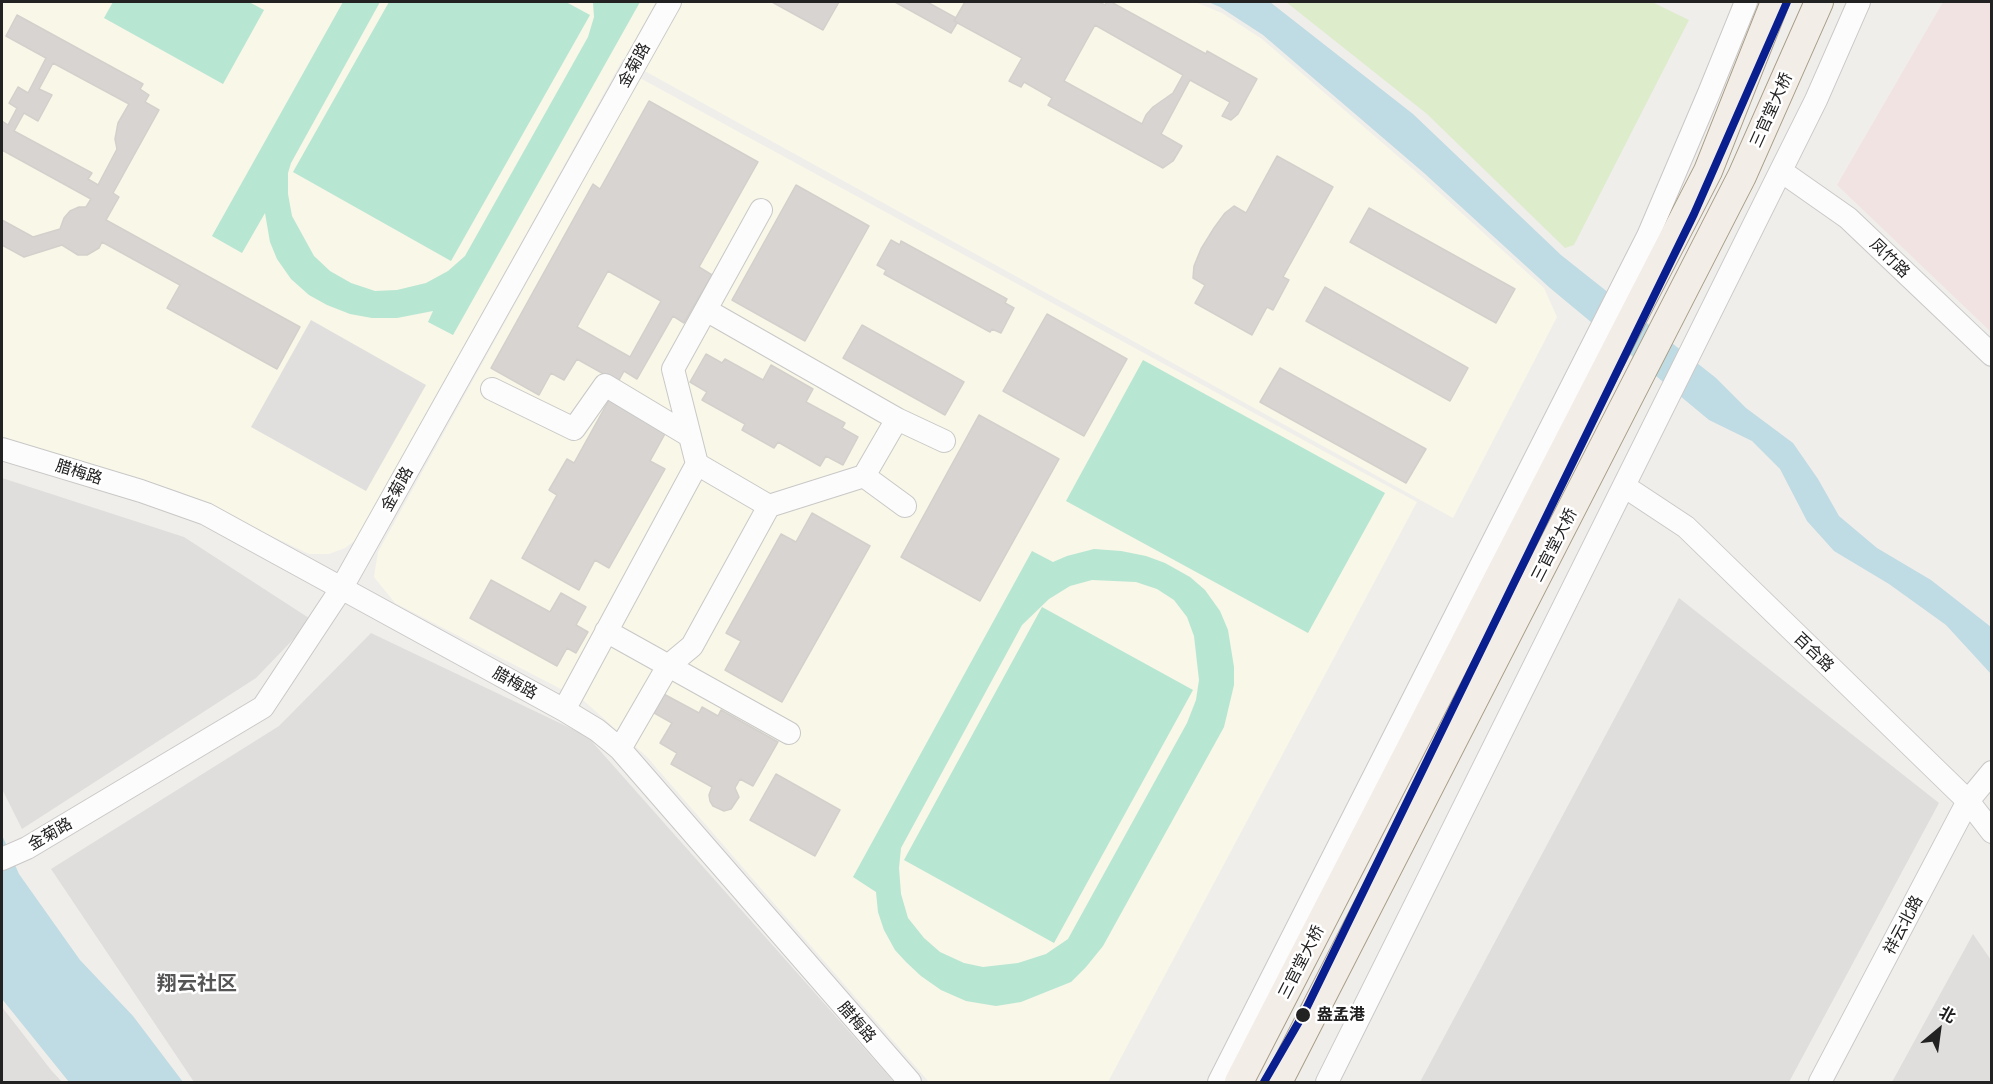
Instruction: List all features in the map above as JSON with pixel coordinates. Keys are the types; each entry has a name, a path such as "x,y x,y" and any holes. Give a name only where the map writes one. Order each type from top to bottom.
{"main road":[{"name":"三官堂大桥","path":"1239,1083 1708,171 1774,2"},
{"name":"三官堂大桥","path":"1278,1083 1742,176 1819,2"}],"street":[{"name":"金菊路","path":"2,860 27,848 263,707 341,589 670,2"},
{"path":"1219,1083 1648,236 1746,2"},
{"path":"1327,1083 1816,100 1859,2"},
{"name":"凤竹路","path":"1781,171 1848,218 1992,355"},
{"path":"564,710 697,464 673,369 761,210"},
{"path":"706,310 897,419 944,441"},
{"path":"492,389 574,429 605,385 690,436"},
{"path":"620,749 668,666 692,646 769,506 864,476 897,419"},
{"name":"腊梅路","path":"2,448 141,491 206,514 597,730 620,749 910,1083"},
{"path":"697,464 769,506"},
{"path":"864,476 905,506"},
{"name":"百合路","path":"1624,486 1686,527 1968,801 1992,832"},
{"path":"606,631 789,732"},
{"name":"祥云北路","path":"1820,1083 1968,801 1992,772"}],"shaded area":[{"path":"2,2 1195,2 1222,13 1262,39 1422,177 1544,288 1557,317 1453,518 623,59 357,539 345,548 329,554 309,554 178,491 2,437"},
{"path":"1943,2 1991,2 1991,332 1837,185"},
{"path":"640,78 1417,502 1108,1082 929,1082 647,757 584,701 395,603 374,577 378,552"},
{"path":"311,320 426,385 366,491 251,427"},
{"path":"2,478 184,537 312,620 256,678 22,829 2,789"},
{"path":"1679,598 1939,803 1789,1082 1420,1082"},
{"path":"371,633 587,736 894,1082 194,1082 51,869 279,726"},
{"path":"1973,934 1991,960 1991,1082 1892,1082"},
{"path":"2,1007 51,1070 62,1082 2,1082"}],"green space":[{"path":"113,2 249,2 264,10 223,84 104,18"},
{"path":"343,2 380,2 291,163 288,173 288,194 292,216 314,256 330,271 351,283 375,291 397,290 426,283 448,271 465,256 588,37 594,17 593,2 640,2 453,335 428,322 433,311 397,318 372,318 350,314 309,295 291,279 277,259 270,242 265,213 242,253 212,236"},
{"path":"389,2 566,2 590,15 451,261 293,172"},
{"path":"1286,2 1652,2 1689,20 1574,245 1565,248 1427,114"},
{"path":"1143,360 1385,493 1308,633 1066,501"},
{"path":"1094,549 1121,551 1165,563 1190,577 1205,590 1220,611 1228,630 1234,667 1234,685 1224,727 1103,946 1086,967 1071,982 1021,1002 996,1006 966,1001 941,990 921,976 895,950 884,930 878,912 876,892 853,877 1032,551 1053,562","holes":["1092,580 1136,582 1157,589 1174,600 1187,617 1194,636 1199,680 1196,700 1187,723 1068,939 1046,954 1018,963 983,967 964,963 940,952 924,938 908,918 901,894 899,868 901,848 1022,625 1049,599 1070,586"]},
{"path":"1042,607 1193,690 1054,943 904,860"}],"water":[{"path":"1208,2 1270,2 1413,114 1561,255 1716,378 1746,408 1793,443 1818,479 1839,516 1877,548 1931,580 1991,627 1991,674 1946,625 1889,584 1834,551 1807,521 1780,469 1752,441 1709,420 1550,288 1424,173 1263,35 1220,7"},
{"path":"2,835 19,874 80,960 133,1016 183,1082 69,1082 2,999"}],"building":[{"path":"772,2 839,2 823,30"},
{"path":"895,2 927,2 956,18 954,21 957,23 951,33"},
{"path":"965,2 1099,2 1105,5 1111,2 1257,79 1238,114 1231,120 1222,116 1230,102 1190,80 1161,134 1182,146 1173,161 1163,168 1048,105 1052,98 1024,82 1021,87 1009,81 1022,58 954,21","holes":["1095,25 1183,75 1173,93 1153,107 1142,124 1064,81"]},
{"path":"17,15 143,84 140,89 149,95 145,102 159,110 113,193 119,197 106,220 300,327 277,369 167,308 180,285 102,242 99,248 87,255 78,255 62,245 24,257 2,245 2,220 33,237 60,229 64,218 70,211 86,207 91,199 2,150 2,121 8,125 17,108 9,103 18,87 28,93 46,58 6,36","holes":["53,63 129,104 118,123 115,139 117,149 98,185 88,179 92,173 14,131 24,113 38,121 52,95 39,89"]},
{"path":"649,101 758,162 699,267 712,275 684,323 673,316 637,379 624,371 618,382 577,359 564,380 551,373 539,395 491,368 593,184 600,189","holes":["608,271 661,301 630,357 577,327"]},
{"path":"1277,156 1333,187 1283,277 1289,280 1273,310 1267,307 1252,335 1195,303 1205,285 1193,278 1194,266 1201,249 1225,213 1234,206 1246,213"},
{"path":"796,185 869,226 805,341 732,300"},
{"path":"1369,208 1515,289 1496,323 1350,242"},
{"path":"891,240 900,245 901,241 1007,299 1005,303 1014,308 1001,333 992,329 990,332 884,274 886,270 877,265"},
{"path":"1325,287 1468,368 1450,401 1306,321"},
{"path":"1047,314 1127,359 1084,436 1003,391"},
{"path":"862,325 964,382 945,415 843,358"},
{"path":"706,354 722,363 725,359 763,380 771,365 813,389 806,402 845,423 842,428 858,437 843,465 826,456 820,466 778,442 774,448 742,430 745,424 702,400 707,392 690,382"},
{"path":"1280,368 1426,449 1406,483 1260,402"},
{"path":"609,400 666,432 650,461 665,469 609,568 595,560 579,590 522,558 557,495 549,490 567,459 574,463"},
{"path":"979,415 1059,459 980,601 901,557"},
{"path":"812,513 870,546 782,702 725,670 741,641 726,633 781,534 796,542"},
{"path":"491,580 550,612 561,593 586,607 576,625 588,632 576,653 567,648 557,666 470,618"},
{"path":"660,692 699,713 702,707 718,716 721,710 778,742 753,786 740,779 735,788 739,797 731,809 724,811 713,806 709,795 712,787 671,764 677,753 660,743 672,723 649,710"},
{"path":"776,774 840,810 815,856 750,820"}],"transit line":[{"path":"1264,1082 1304,1013 1694,214 1787,2"}],"place":[{"name":"盎孟港","path":"1303,1015"}],"district":[{"name":"翔云社区","path":"197,983"}]}
